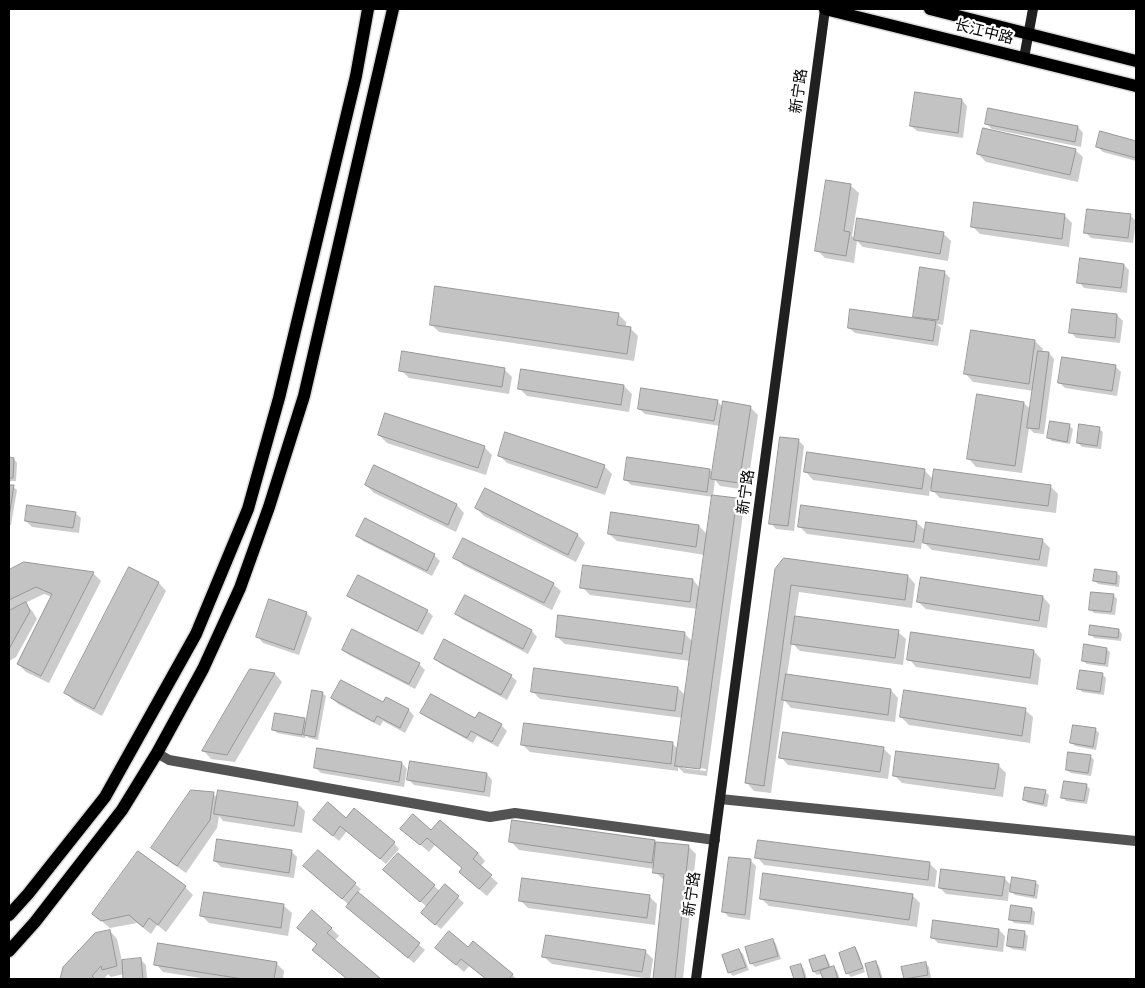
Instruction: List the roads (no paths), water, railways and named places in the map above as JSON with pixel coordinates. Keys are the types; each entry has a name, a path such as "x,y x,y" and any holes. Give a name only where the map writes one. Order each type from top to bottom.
{"main road":[{"path":"9,951 35,922 122,810 157,753 203,668 240,588 269,507 304,396 392,14 399,9"},
{"name":"长江中路","path":"825,9 1136,86"},
{"name":"长江中路","path":"930,9 1136,61"},
{"path":"9,915 105,797 196,634 248,510 286,369 356,76 367,11"}],"street":[{"name":"新宁路","path":"696,979 825,9"},
{"path":"1024,58 1030,34 1033,9"},
{"path":"157,753 169,760 490,817 515,812 715,840"},
{"path":"720,799 1136,841"}]}
